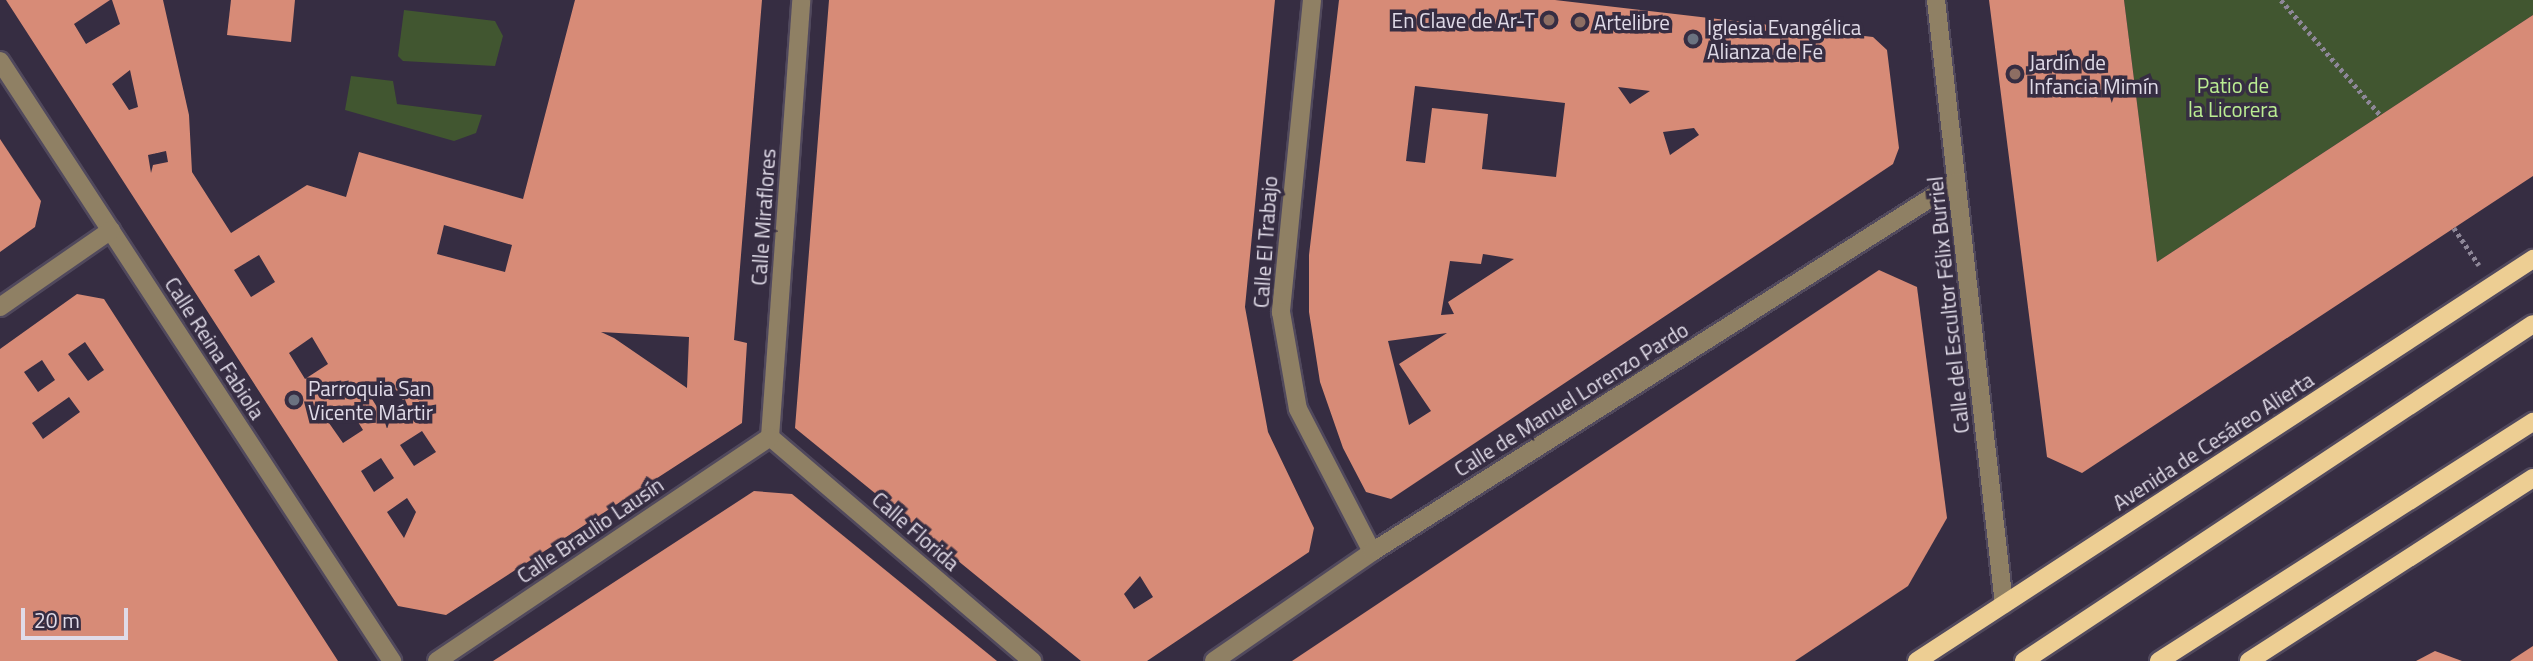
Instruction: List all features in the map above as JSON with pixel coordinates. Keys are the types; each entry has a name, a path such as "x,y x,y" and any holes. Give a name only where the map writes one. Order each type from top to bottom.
{"main road":[{"name":"Avenida de Cesáreo Alierta","path":"1917,661 2533,259"},
{"path":"2024,661 2533,324"},
{"path":"2159,661 2533,422"},
{"path":"2249,661 2533,478"}],"street":[{"name":"Calle Miraflores","path":"770,437 801,0"},
{"name":"Calle El Trabajo","path":"1312,0 1281,312 1297,409 1371,552"},
{"name":"Calle del Escultor Félix Burriel","path":"1936,0 2004,604"},
{"name":"Calle Reina Fabiola","path":"0,61 392,661"},
{"name":"Calle de Manuel Lorenzo Pardo","path":"1214,661 1371,552 1956,182"},
{"path":"0,307 111,230"},
{"name":"Calle Braulio Lausín","path":"437,661 770,437"},
{"name":"Calle Florida","path":"770,437 1032,661"}],"path":[{"path":"2281,0 2381,116"},
{"path":"2454,228 2493,286"}],"green space":[{"name":"Patio de la Licorera","path":"2124,0 2533,0 2533,15 2157,262"},
{"path":"404,10 495,21 503,36 495,66 403,61 398,56"},
{"path":"351,76 393,81 397,104 482,115 476,133 454,141 345,110"}],"building":[{"path":"6,0 110,0 74,24 86,44 120,24 112,0 163,0 189,115 192,172 231,233 307,185 346,197 359,152 523,199 575,0 762,0 734,340 747,343 742,423 446,615 398,606","holes":["130,70 138,107 129,110 112,84","166,151 168,162 153,165 151,173 148,155","444,225 512,245 505,272 437,254","259,255 275,282 251,297 234,270","601,332 689,337 687,388","312,337 328,364 305,379 289,353","393,386 407,406 385,420 372,399","350,409 363,430 343,443 329,423","422,431 436,452 414,466 400,445","381,458 394,478 374,492 361,471","407,498 416,512 404,538 387,512"]},
{"path":"231,0 295,0 291,42 227,35"},
{"path":"829,0 1275,0 1245,307 1268,432 1314,528 1309,552 1147,661 1081,661 795,428","holes":["1140,576 1153,597 1134,609 1124,594"]},
{"path":"1339,0 1555,0 1873,37 1887,50 1899,148 1893,164 1391,499 1366,492 1343,448 1320,382 1309,312 1309,255","holes":["1415,86 1565,103 1556,177 1482,169 1488,114 1432,108 1425,163 1406,161","1618,87 1650,91 1630,104","1694,128 1699,135 1670,155 1663,132","1483,254 1514,259 1448,302 1454,314 1441,315 1450,261 1481,264","1447,333 1399,364 1431,411 1409,425 1388,341"]},
{"path":"1989,0 2124,0 2157,262 2533,15 2533,176 2082,473 2047,457"},
{"path":"0,139 41,201 35,227 0,252"},
{"path":"1879,270 1917,287 1947,518 1908,586 1795,661 1292,661"},
{"path":"77,294 104,299 338,661 0,661 0,349","holes":["85,342 104,370 88,381 68,354","42,360 55,380 38,392 24,372","69,397 80,412 43,439 32,423"]},
{"path":"754,491 792,494 997,661 493,661"},
{"path":"2533,646 2533,661 2510,661"},
{"path":"2435,651 2462,661 2416,661"}],"place":[{"name":"En Clave de Ar-T","path":"1549,20"},
{"name":"Artelibre","path":"1580,22"},
{"name":"Iglesia Evangélica Alianza de Fe","path":"1693,39"},
{"name":"Jardín de Infancia Mimín","path":"2015,74"},
{"name":"Parroquia San Vicente Mártir","path":"294,400"}]}
